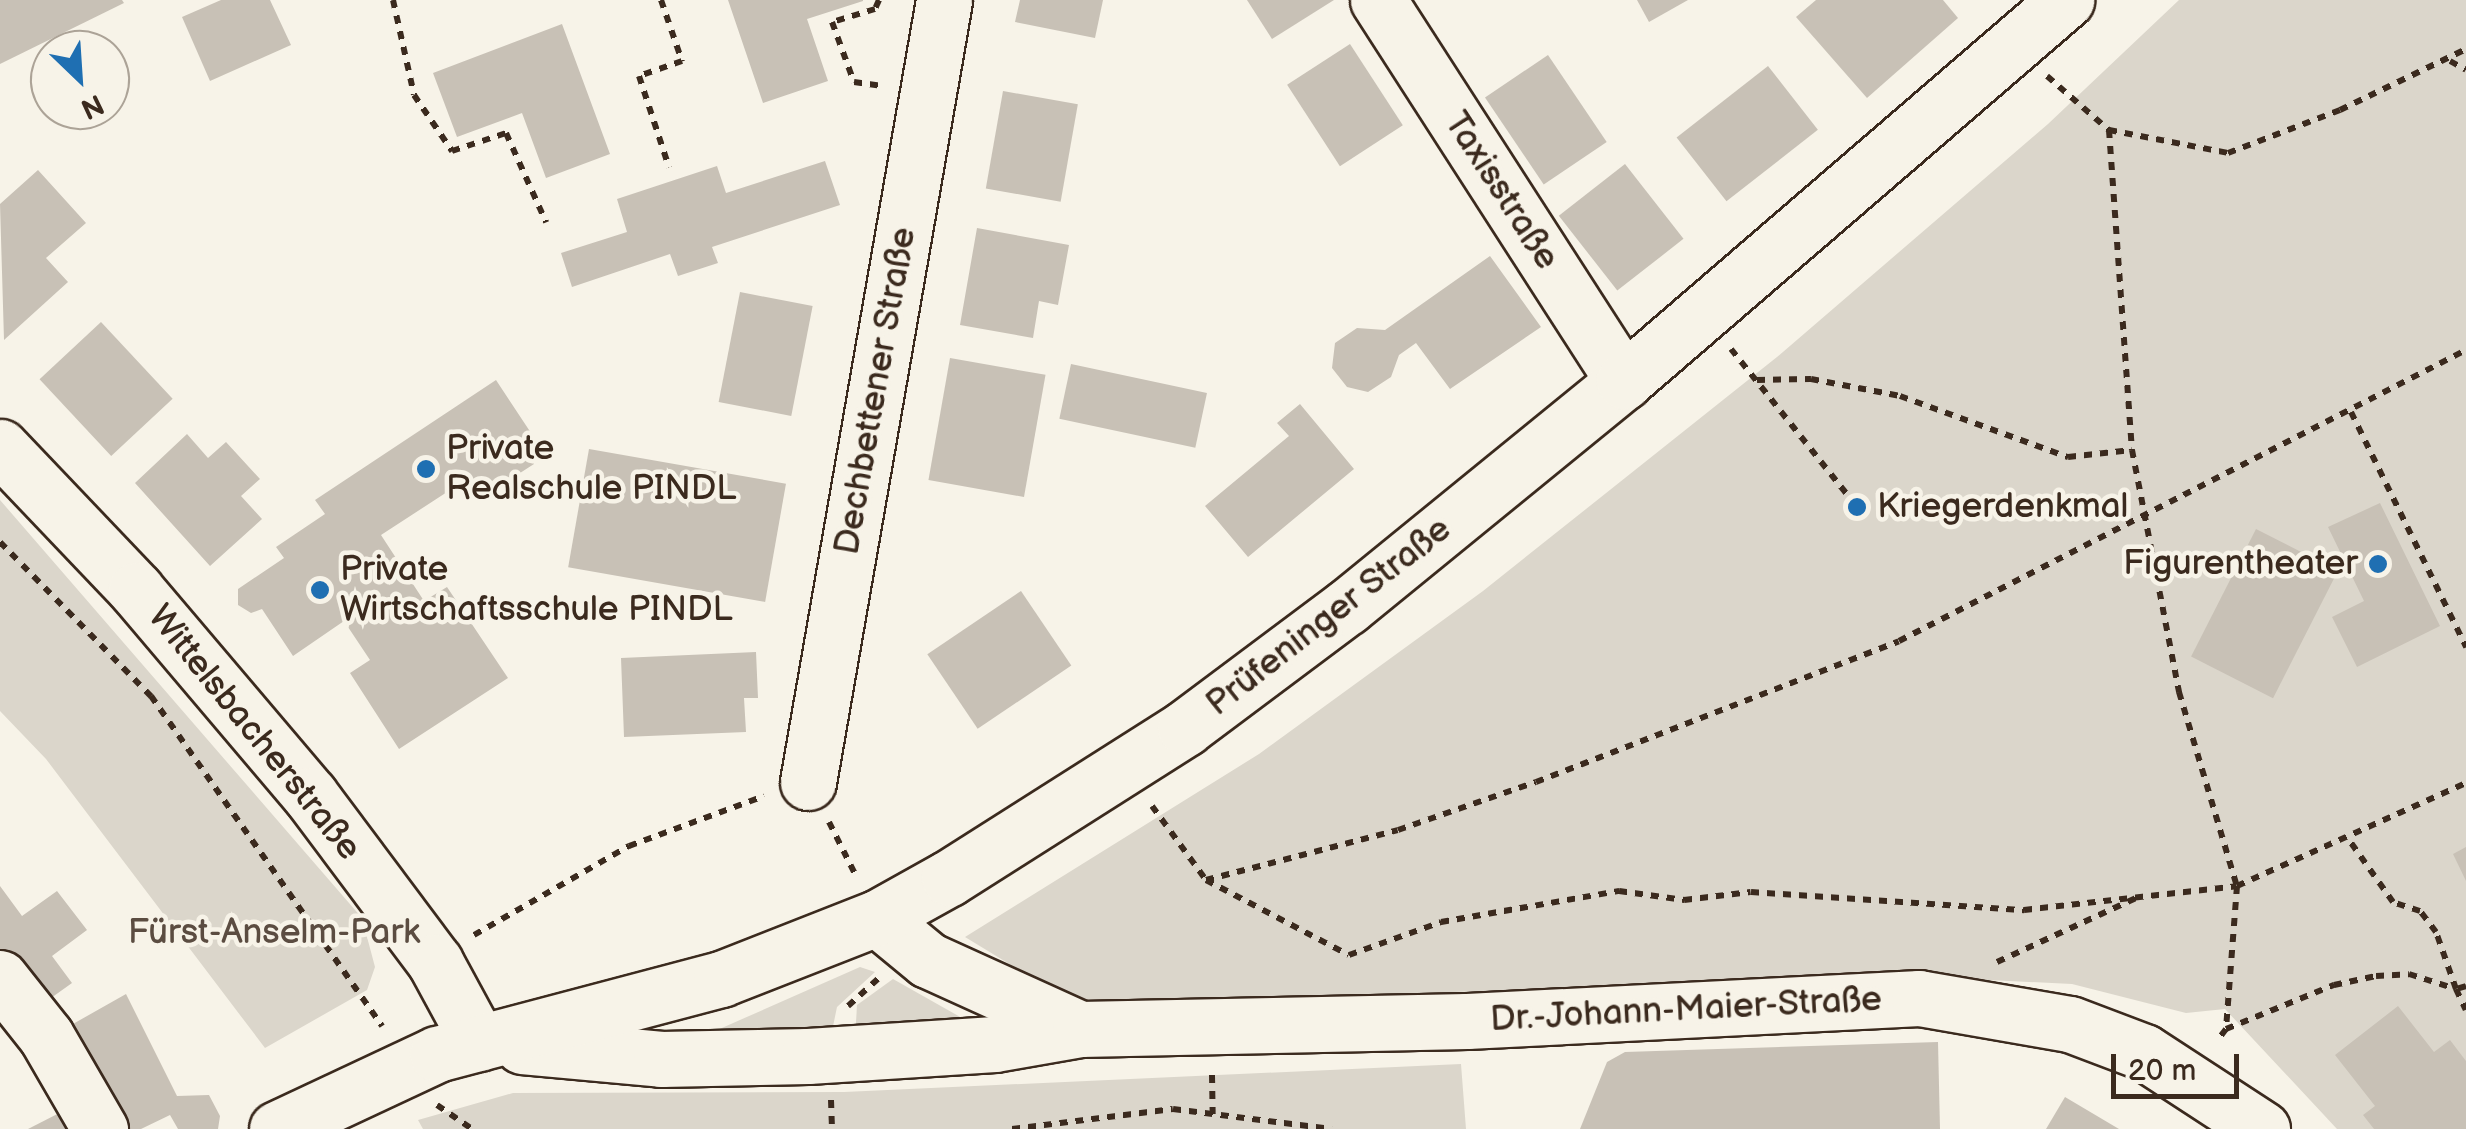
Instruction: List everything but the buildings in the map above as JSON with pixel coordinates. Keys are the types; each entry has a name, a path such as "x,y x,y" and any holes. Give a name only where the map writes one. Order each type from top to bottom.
{"street":[{"name":"Dechbettener Straße","path":"808,782 944,0"},
{"name":"Taxisstraße","path":"1378,0 1624,381"},
{"name":"Prüfeninger Straße","path":"277,1129 408,1067 479,1042 721,979 878,918 1125,766 1346,607 1624,381 2066,0"},
{"name":"Wittelsbacherstraße","path":"0,447 235,704 435,962 479,1042"},
{"name":"Dr.-Johann-Maier-Straße","path":"878,918 928,960 1080,1029"},
{"path":"0,978 46,1036 100,1129"},
{"name":"Dr.-Johann-Maier-Straße","path":"479,1042 661,1059 790,1056 994,1044 1080,1029 1467,1021 1919,998 2070,1024 2188,1078 2262,1129"}],"path":[{"path":"393,0 414,95 452,151 506,133 546,222"},
{"path":"661,0 682,62 639,76 669,167"},
{"path":"879,0 876,9 832,22 854,82 927,92"},
{"path":"2017,46 2110,130 2228,154 2450,61 2466,49"},
{"path":"2450,61 2466,70"},
{"path":"2110,130 2132,450 2179,692 2237,886 2226,1030"},
{"path":"1702,312 1857,507"},
{"path":"1206,880 1398,830 1706,722 1900,641 2466,350"},
{"path":"1757,380 1811,379 1900,396 2068,456 2132,450"},
{"path":"2351,412 2466,646"},
{"path":"0,542 151,696 408,1067"},
{"path":"1125,766 1206,880 1349,955 1441,922 1619,891 1684,900 1751,892 2024,910 2237,886 2466,783"},
{"path":"435,962 629,846 808,782 878,918"},
{"path":"2347,838 2394,902 2420,912 2436,932 2466,1010"},
{"path":"1987,966 2141,896"},
{"path":"2188,1078 2226,1030 2334,985 2408,974 2456,990 2466,986"},
{"path":"1212,1059 1213,1114"},
{"path":"1012,1129 1173,1109 1332,1129"}],"green space":[{"path":"2179,0 2466,0 2466,1129 2337,1129 2225,1009 2186,1013 2072,984 1928,977 1075,1004 965,937 1259,754 1483,591 1777,357 2048,124"},
{"name":"Fürst-Anselm-Park","path":"0,500 362,918 375,967 367,990 265,1048 46,759 0,711"},
{"path":"860,967 875,972 837,1007 831,1036 706,1035"},
{"path":"893,979 985,1031 855,1040 857,1005"},
{"path":"1461,1064 1466,1129 423,1129 418,1120 513,1093 844,1092"}],"place":[{"name":"Private Realschule PINDL","path":"426,469"},
{"name":"Kriegerdenkmal","path":"1857,507"},
{"name":"Figurentheater","path":"2378,564"},
{"name":"Private Wirtschaftsschule PINDL","path":"320,590"}]}
